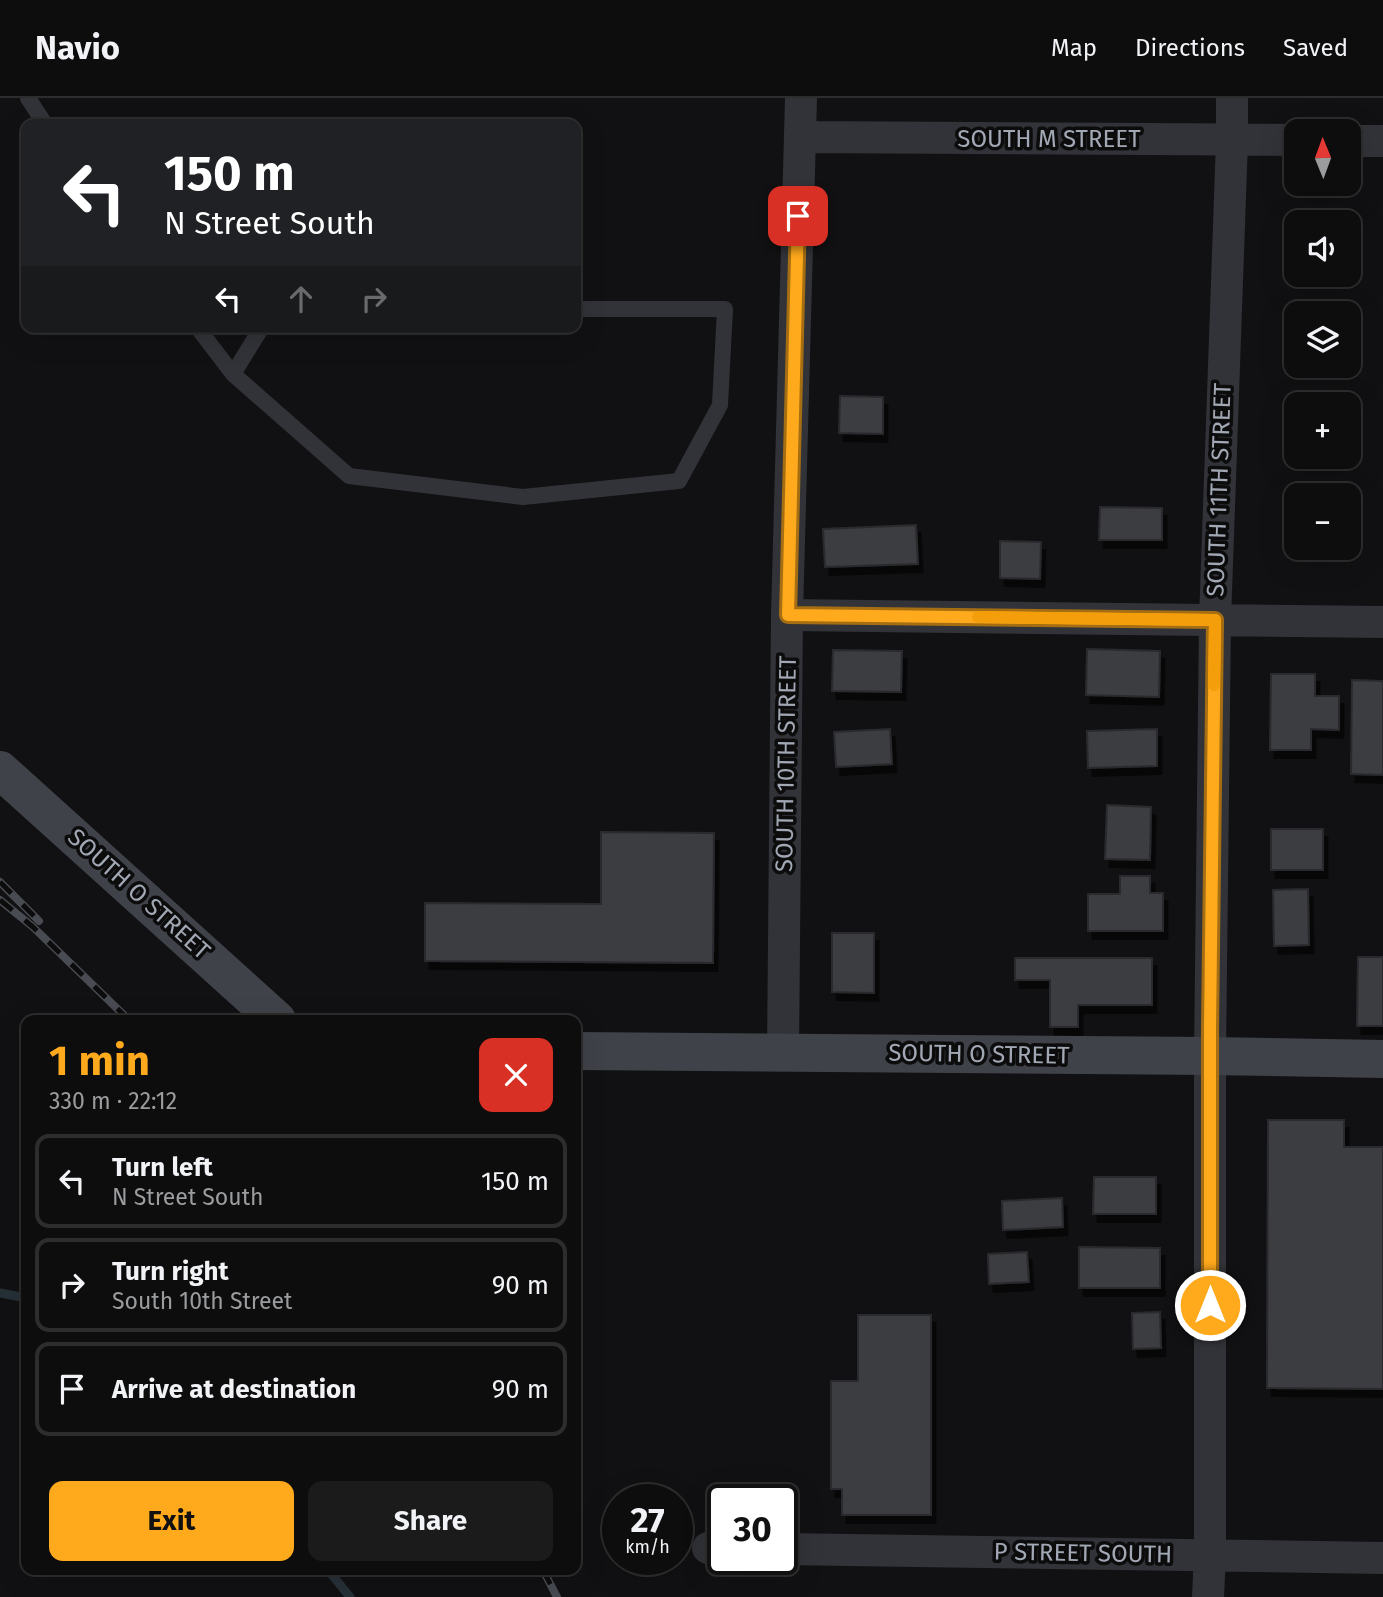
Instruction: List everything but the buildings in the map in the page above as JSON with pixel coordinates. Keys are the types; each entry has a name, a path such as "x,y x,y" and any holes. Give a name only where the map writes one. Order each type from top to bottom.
{"street":[{"name":"SOUTH 10TH STREET","path":"783,1052 788,615 801,98"},
{"name":"SOUTH 11TH STREET","path":"1208,1597 1215,620 1232,98"},
{"name":"SOUTH M STREET","path":"800,137 1284,140"},
{"path":"1362,141 1383,141"},
{"path":"788,615 1383,622"},
{"name":"SOUTH O STREET","path":"0,770 271,1015"},
{"name":"SOUTH O STREET","path":"581,1051 1383,1059"},
{"name":"P STREET SOUTH","path":"798,1549 1383,1558"}],"lane":[{"path":"28,98 42,119"},
{"path":"202,333 233,374 349,476 523,497 679,481 720,405 725,309 581,309"},
{"path":"233,374 258,333"}],"waterway":[{"path":"0,1293 21,1297"},
{"path":"332,1575 350,1597"}],"railway":[{"path":"0,882 39,921"},
{"path":"0,900 33,927 124,1015"},
{"path":"546,1575 557,1597"}],"slow traffic":[{"path":"978,617 1215,620 1214,685"}],"route":[{"path":"798,216 788,615 1215,620 1210,1305"}]}
